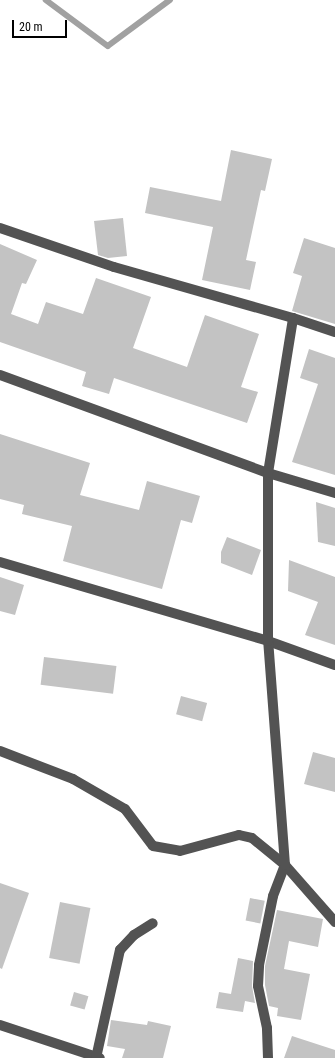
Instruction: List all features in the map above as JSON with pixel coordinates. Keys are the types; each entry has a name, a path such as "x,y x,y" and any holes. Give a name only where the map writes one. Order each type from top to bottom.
{"street":[{"path":"0,228 114,267 293,318 335,332"},
{"path":"268,1058 266,1028 258,986 259,965 273,896 285,865 268,641 268,473 293,318"},
{"path":"0,375 268,473 335,493"},
{"path":"0,562 268,641 335,665"},
{"path":"0,752 73,779 125,808 153,846 180,852 239,835 252,838 285,865 335,922"},
{"path":"0,1025 98,1058 120,950 134,935 154,923"}],"building":[{"path":"231,150 272,159 265,191 261,190 246,260 256,262 250,290 202,280 213,227 145,213 150,187 221,201"},
{"path":"123,218 127,256 108,258 98,255 94,221"},
{"path":"304,238 335,248 335,324 292,311 302,276 293,273"},
{"path":"0,244 37,260 26,284 22,283 11,314 38,324 46,302 83,314 96,278 151,297 133,348 187,367 205,315 259,334 241,387 258,392 247,423 114,378 109,394 82,386 86,372 0,342"},
{"path":"309,349 335,358 335,475 292,462 318,384 300,378"},
{"path":"0,434 90,463 80,495 139,510 147,481 200,496 192,523 181,520 162,589 63,561 72,526 22,514 24,505 0,499"},
{"path":"316,502 335,508 335,546 318,542"},
{"path":"227,537 261,550 252,575 221,563 221,552"},
{"path":"289,560 335,577 335,645 305,635 318,602 288,591"},
{"path":"0,577 24,585 15,615 0,611"},
{"path":"44,657 116,666 113,694 41,685"},
{"path":"181,696 207,703 202,721 176,714"},
{"path":"313,752 335,758 335,792 304,784"},
{"path":"0,883 29,893 2,969 0,968"},
{"path":"250,898 265,901 260,923 246,921"},
{"path":"60,902 90,908 80,964 49,958"},
{"path":"277,910 323,919 318,947 289,941 284,969 310,974 301,1020 277,1016 278,1008 269,1006 265,985 265,966"},
{"path":"238,958 253,961 252,986 255,1003 245,1001 243,1012 216,1008 219,992 231,994"},
{"path":"74,992 88,996 85,1010 70,1005"},
{"path":"111,1020 147,1025 148,1021 171,1026 163,1058 122,1058 125,1049 107,1046"},
{"path":"292,1036 335,1050 335,1058 284,1058"}],"waterway":[{"path":"46,0 108,46 170,0"}]}
